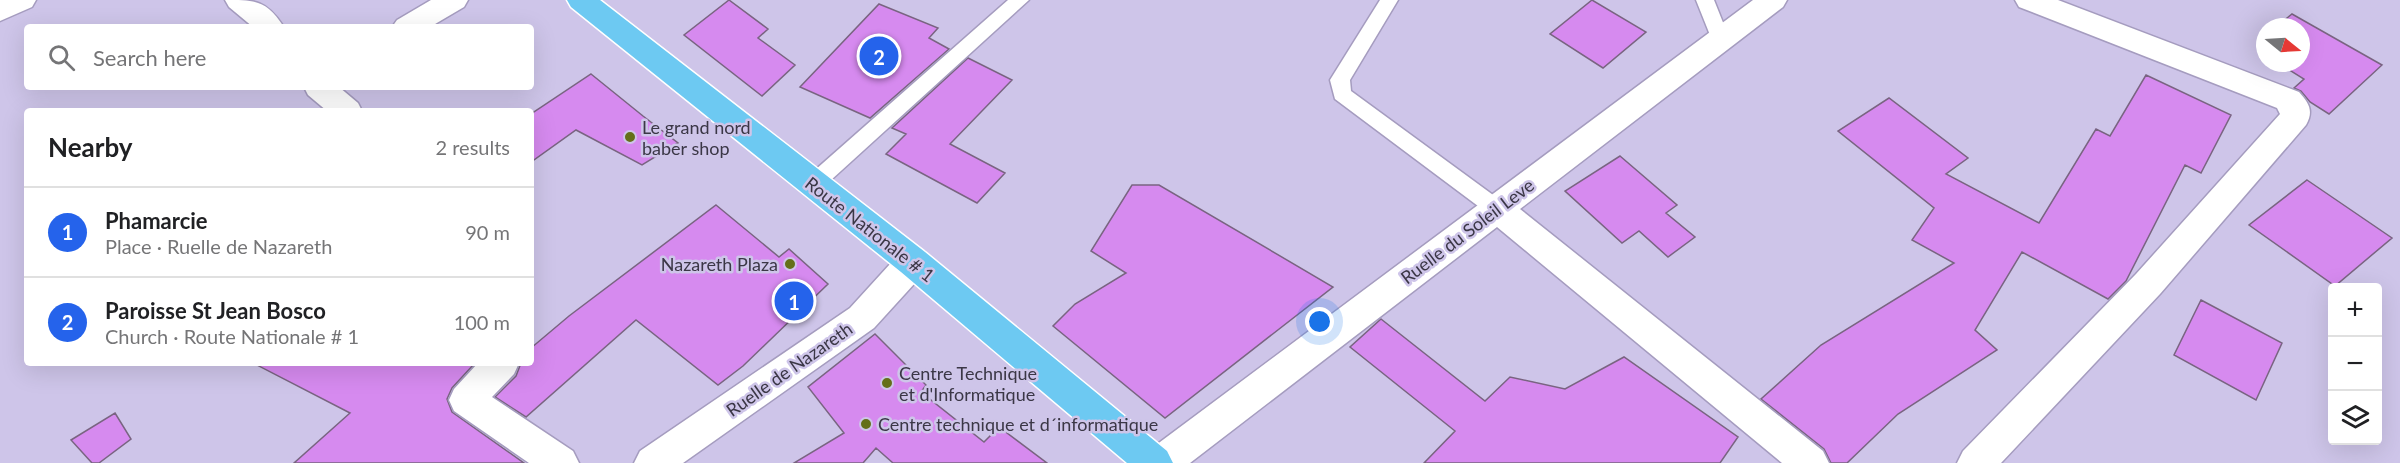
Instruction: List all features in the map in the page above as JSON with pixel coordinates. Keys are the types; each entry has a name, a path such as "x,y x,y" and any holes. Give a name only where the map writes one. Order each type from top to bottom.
{"main road":[{"name":"Route Nationale # 1","path":"583,1 913,262 1154,463"}],"street":[{"path":"0,11 22,0"},
{"path":"239,0 267,24"},
{"path":"412,24 454,0"},
{"name":"Ruelle du Soleil Leve","path":"1161,463 1773,0"},
{"path":"1976,463 2148,284 2295,117 2295,108 2288,100 2029,0"},
{"path":"322,90 343,108"},
{"path":"1497,209 1810,463"},
{"name":"Ruelle de Nazareth","path":"653,463 862,318 913,262"},
{"path":"498,366 467,400 560,463"}],"lane":[{"path":"813,184 1020,0"},
{"path":"1389,0 1340,80 1342,94 1497,209"},
{"path":"1705,0 1720,40"}],"building":[{"path":"729,0 768,29 758,38 795,65 762,96 684,35"},
{"path":"1592,0 1646,32 1603,68 1550,34"},
{"path":"879,4 938,28 929,38 949,49 870,118 800,87"},
{"path":"2292,14 2299,18 2287,18"},
{"path":"2310,24 2382,65 2329,114 2294,88 2304,79 2293,72 2310,72"},
{"path":"968,58 1012,80 950,144 1005,173 977,203 886,154 906,134 892,128"},
{"path":"591,74 678,143 642,165 576,130 534,160 534,112"},
{"path":"2146,75 2231,115 2201,173 2185,165 2126,281 2108,299 2022,252 1975,330 1997,350 1898,414 1847,463 1831,463 1824,449 1761,399 1821,345 1954,263 1912,240 1934,208 1838,131 1889,98 1968,158 1946,174 2039,223 2096,129 2110,136"},
{"path":"1620,156 1677,205 1666,213 1695,237 1668,257 1639,231 1622,243 1565,191"},
{"path":"2307,180 2392,238 2339,283 2331,283 2249,225"},
{"path":"1132,185 1159,185 1333,287 1165,418 1053,326 1075,304 1126,273 1091,251"},
{"path":"716,205 779,257 789,249 828,284 743,366 718,385 636,320 526,417 495,397 516,376 520,366 534,366 534,345 569,316"},
{"path":"2201,300 2282,343 2256,400 2174,355"},
{"path":"1381,319 1485,401 1510,377 1565,389 1624,357 1738,437 1720,463 1424,463 1455,431 1350,347"},
{"path":"875,334 926,385 921,392 984,442 999,427 1047,463 893,463 876,448 863,463 794,463 844,433 808,387"},
{"path":"259,366 472,366 452,388 447,399 452,412 524,463 294,463 350,413"},
{"path":"115,413 131,439 99,463 92,463 71,440"}],"place":[{"name":"Paroisse St Jean Bosco","path":"879,56"},
{"name":"Le grand nord baber shop","path":"630,137"},
{"name":"Nazareth Plaza","path":"790,264"},
{"name":"Phamarcie","path":"794,301"},
{"name":"Centre Technique et d'Informatique","path":"887,383"},
{"name":"Centre technique et d´informatique","path":"866,424"}]}
